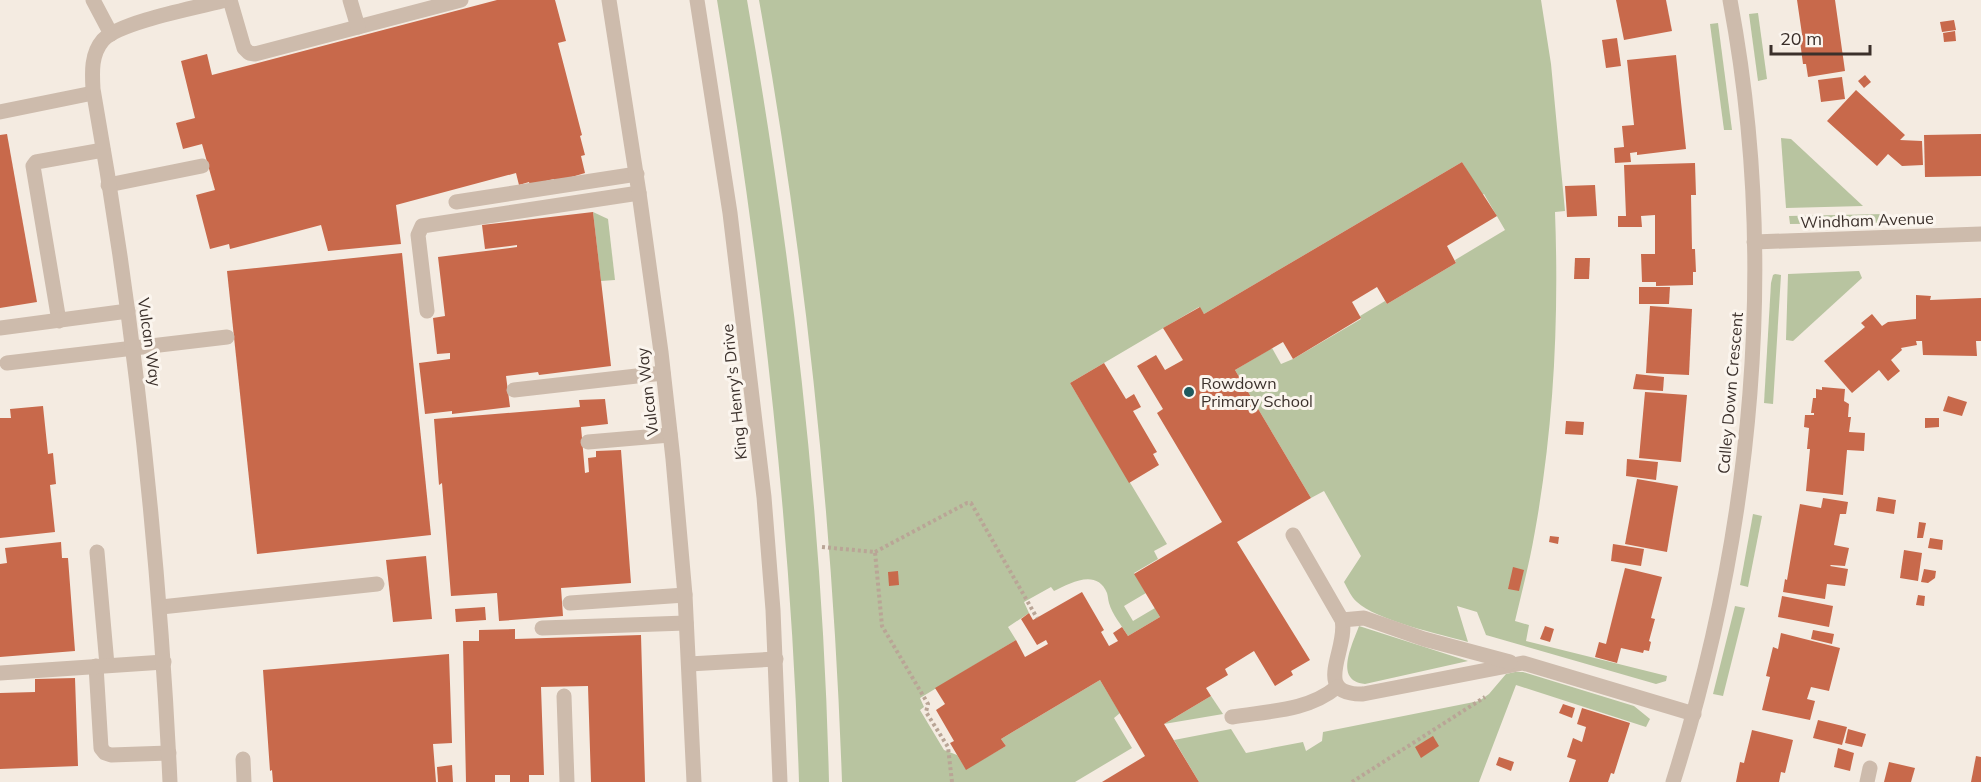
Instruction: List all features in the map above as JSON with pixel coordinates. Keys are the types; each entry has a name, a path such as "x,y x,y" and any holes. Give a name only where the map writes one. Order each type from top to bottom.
{"street":[{"path":"93,0 111,34 133,24 228,0 244,48 255,54 461,0"},
{"path":"350,0 358,27"},
{"name":"Vulcan Way","path":"609,0 637,174 670,435 685,595 694,782"},
{"name":"King Henry's Drive","path":"697,0 711,78 746,335 768,549 776,659 780,782"},
{"name":"Calley Down Crescent","path":"1673,782 1694,714 1722,594 1740,487 1750,408 1754,346 1754,242 1746,107 1730,0"},
{"name":"Vulcan Way","path":"111,34 104,38 95,54 92,73 93,93 134,349 160,607 170,782"},
{"path":"0,112 93,93"},
{"path":"59,321 33,166 36,162 103,150"},
{"path":"108,185 202,166"},
{"path":"456,202 637,174"},
{"path":"427,311 418,235 422,225 639,193"},
{"name":"Windham Avenue","path":"1754,242 1981,234"},
{"path":"0,328 128,311"},
{"path":"7,363 227,337"},
{"path":"514,390 663,373"},
{"path":"588,442 670,435"},
{"path":"1293,535 1342,620 1343,634 1334,679 1337,687 1345,692 1363,694 1516,663"},
{"path":"97,552 101,748 105,753 111,755 168,753"},
{"path":"160,607 377,584"},
{"path":"570,603 685,595"},
{"path":"1342,620 1364,618 1424,639 1516,663 1528,664 1694,714"},
{"path":"542,628 686,623"},
{"path":"689,664 776,659"},
{"path":"0,673 164,662"},
{"path":"1232,717 1306,705 1326,697 1337,687"},
{"path":"564,696 567,782"},
{"path":"243,759 244,782"}],"path":[{"path":"822,547 875,552 967,503 971,503 1036,618"},
{"path":"875,552 882,626 928,704 926,712 948,747 952,782"},
{"path":"1352,782 1489,694"}],"green space":[{"path":"717,0 747,0 778,194 803,390 812,487 826,684 829,782 799,782 789,586 771,390 747,195"},
{"name":"Rowdown Primary School","path":"759,0 1541,0 1551,64 1565,211 1555,212 1554,372 1547,452 1533,542 1515,621 1529,625 1526,641 1667,676 1666,681 1656,684 1486,635 1477,612 1457,606 1468,642 1393,621 1366,609 1353,598 1344,582 1361,556 1324,491 1311,498 1235,370 1272,348 1281,364 1293,359 1361,319 1360,316 1385,301 1387,304 1456,263 1455,260 1505,230 1462,162 1204,314 1199,307 1070,383 1167,544 1154,551 1158,559 1134,573 1146,593 1124,606 1133,621 1155,608 1160,617 1128,636 1112,611 1103,585 1097,581 1083,580 1054,591 1051,587 1024,602 1029,613 1008,627 1016,640 920,698 924,707 920,710 944,750 957,755 966,769 1006,746 1001,739 1100,680 1120,713 1114,718 1132,748 1075,782 842,782 832,586 814,390 790,194"},
{"path":"1758,13 1767,79 1758,81 1749,14"},
{"path":"1718,23 1732,130 1724,130 1710,24"},
{"path":"1781,138 1791,139 1863,206 1786,208"},
{"path":"593,212 608,219 615,280 601,281"},
{"path":"1884,214 1884,223 1790,224 1789,216"},
{"path":"1859,271 1862,278 1793,341 1786,340 1788,274"},
{"path":"1775,274 1781,275 1773,404 1764,403 1771,283"},
{"path":"1753,514 1762,516 1748,587 1740,585"},
{"path":"1735,606 1745,608 1723,696 1713,694"},
{"path":"1359,626 1468,661 1365,684 1355,681 1347,669 1350,651"},
{"path":"1523,672 1634,706 1650,719 1646,727 1516,685 1479,782 1199,782 1174,740 1231,729 1246,753 1303,742 1306,751 1322,741 1323,732 1479,701 1489,694 1506,674"},
{"path":"1211,696 1223,714 1164,724"}],"building":[{"path":"497,0 555,0 566,41 558,43 582,135 580,136 585,155 581,156 585,173 555,182 554,179 530,185 529,182 519,185 516,173 396,205 401,244 328,251 321,225 230,249 229,244 210,249 196,195 215,190 202,144 183,149 176,123 195,118 181,61 207,54 212,75"},
{"path":"1616,0 1666,0 1672,31 1624,40"},
{"path":"1797,0 1835,0 1845,71 1808,77 1806,64 1803,64 1800,41 1803,41"},
{"path":"1954,20 1956,30 1942,32 1940,22"},
{"path":"1955,31 1956,41 1944,42 1943,33"},
{"path":"1617,38 1621,66 1606,68 1602,40"},
{"path":"1676,55 1686,149 1637,155 1637,152 1630,153 1631,162 1615,163 1614,148 1624,147 1622,126 1634,125 1627,60"},
{"path":"1865,75 1871,82 1864,88 1858,81"},
{"path":"1842,77 1845,99 1821,102 1818,80"},
{"path":"1856,90 1905,135 1900,140 1922,141 1923,165 1902,166 1888,154 1877,166 1827,121"},
{"path":"7,134 37,302 0,308 0,135"},
{"path":"1981,134 1981,176 1925,177 1924,135"},
{"path":"1462,162 1497,216 1447,246 1456,263 1387,304 1377,287 1352,302 1361,318 1293,359 1283,342 1235,370 1311,498 1237,542 1310,660 1291,671 1293,675 1275,686 1254,651 1225,669 1228,675 1206,688 1211,696 1164,724 1199,782 1102,782 1145,756 1100,680 1001,739 1006,746 966,770 950,743 954,741 936,710 945,704 935,688 1016,640 1025,657 1048,644 1046,640 1037,645 1021,619 1029,613 1033,620 1082,592 1104,630 1101,632 1109,646 1118,641 1113,633 1122,627 1128,636 1160,617 1134,574 1222,522 1157,413 1163,409 1137,366 1156,355 1165,370 1183,360 1163,328 1200,307 1204,314"},
{"path":"1695,163 1696,195 1691,195 1692,249 1695,249 1696,272 1693,272 1693,285 1656,286 1656,282 1642,282 1641,254 1655,254 1655,215 1641,216 1642,227 1618,227 1618,216 1626,216 1624,165"},
{"path":"1595,185 1597,216 1567,217 1565,186"},
{"path":"593,212 611,366 539,375 538,372 506,376 510,407 452,414 452,411 425,414 419,363 450,359 450,353 437,354 433,318 445,316 438,257 517,247 517,245 485,249 482,225"},
{"path":"402,253 431,535 257,554 227,271"},
{"path":"1575,258 1590,258 1589,279 1574,279"},
{"path":"1639,287 1670,287 1669,304 1639,304"},
{"path":"1916,295 1931,296 1930,300 1981,298 1981,341 1976,341 1977,356 1923,355 1922,341 1916,341 1917,345 1901,348 1902,350 1891,360 1900,371 1888,381 1879,370 1852,393 1824,361 1865,327 1861,323 1872,314 1882,326 1888,322 1916,319"},
{"path":"1650,306 1692,309 1689,375 1646,373"},
{"path":"1104,363 1126,399 1134,394 1141,407 1133,411 1157,452 1153,454 1159,465 1129,483 1070,383"},
{"path":"1636,374 1664,377 1663,391 1633,389"},
{"path":"1822,387 1845,389 1844,401 1849,404 1848,417 1851,417 1849,432 1865,433 1864,451 1847,450 1843,495 1806,491 1810,449 1807,449 1809,428 1804,427 1805,415 1814,415 1811,413 1813,398 1816,398 1816,389 1822,390"},
{"path":"1645,392 1687,395 1681,462 1639,458"},
{"path":"1948,396 1967,402 1962,416 1943,411"},
{"path":"605,399 608,424 581,427 585,473 589,472 588,458 596,457 596,451 621,450 631,583 561,588 563,616 499,621 497,593 451,596 442,483 439,485 434,419 580,407 579,400"},
{"path":"43,406 48,454 53,453 56,484 50,485 55,532 0,538 0,418 11,418 10,409"},
{"path":"1925,418 1939,418 1939,427 1925,428"},
{"path":"1566,421 1584,422 1583,435 1565,434"},
{"path":"1627,459 1658,462 1656,480 1626,476"},
{"path":"1637,479 1678,486 1667,552 1625,544"},
{"path":"1878,497 1896,500 1894,514 1876,511"},
{"path":"1823,498 1848,502 1846,514 1840,514 1834,545 1849,548 1845,566 1830,566 1848,569 1845,586 1827,584 1825,599 1783,592 1800,504 1821,508"},
{"path":"1919,522 1926,523 1923,538 1917,538"},
{"path":"1550,536 1559,537 1558,544 1549,542"},
{"path":"1930,538 1943,540 1942,550 1928,548"},
{"path":"61,542 62,558 68,558 75,651 0,657 0,564 7,563 5,548"},
{"path":"1613,544 1644,549 1641,566 1611,561"},
{"path":"1904,550 1922,553 1918,581 1900,578"},
{"path":"426,556 432,619 393,622 386,560"},
{"path":"1513,567 1524,570 1519,591 1508,589"},
{"path":"1625,568 1662,577 1651,618 1655,619 1649,641 1651,642 1649,651 1644,650 1643,653 1621,648 1617,663 1595,657 1599,642 1606,644"},
{"path":"1924,569 1936,571 1935,578 1928,583 1921,582"},
{"path":"898,571 899,585 889,586 888,572"},
{"path":"1918,595 1925,596 1924,606 1916,605"},
{"path":"1782,596 1833,606 1829,627 1778,617"},
{"path":"485,607 486,620 456,622 455,609"},
{"path":"1545,626 1554,629 1550,642 1540,639"},
{"path":"515,629 515,639 641,635 645,782 591,782 588,686 541,687 544,775 529,775 529,782 510,782 510,775 495,775 495,782 466,782 463,641 479,641 479,630"},
{"path":"1813,630 1834,634 1832,644 1811,639"},
{"path":"1781,633 1840,648 1829,691 1811,687 1807,699 1815,701 1810,720 1762,710 1770,677 1766,676 1773,647 1778,649"},
{"path":"449,654 452,743 433,744 436,782 273,782 272,770 270,771 263,670"},
{"path":"75,678 78,766 0,769 0,693 35,692 35,679"},
{"path":"1563,704 1575,708 1572,718 1559,713"},
{"path":"1582,708 1630,723 1614,774 1611,773 1608,782 1569,782 1576,760 1567,757 1573,738 1582,742 1586,727 1577,724"},
{"path":"1818,720 1847,727 1842,745 1813,738"},
{"path":"1848,729 1866,734 1862,747 1845,743"},
{"path":"1752,730 1793,740 1785,773 1781,772 1779,782 1736,782 1740,762 1744,763"},
{"path":"1433,736 1439,746 1421,758 1415,747"},
{"path":"1838,748 1854,753 1850,771 1834,767"},
{"path":"1976,756 1981,757 1981,782 1971,782"},
{"path":"1499,757 1514,762 1511,771 1496,765"},
{"path":"1889,762 1915,768 1911,782 1884,782"},
{"path":"452,765 453,782 438,782 437,767"}],"place":[{"name":"Rowdown Primary School","path":"1189,392"}]}
